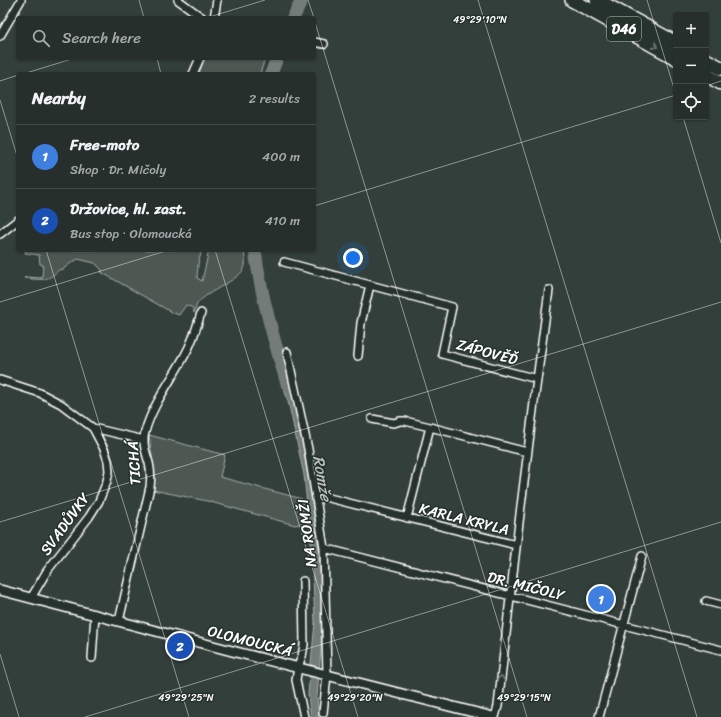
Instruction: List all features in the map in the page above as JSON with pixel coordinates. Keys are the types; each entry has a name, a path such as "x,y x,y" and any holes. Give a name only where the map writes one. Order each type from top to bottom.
{"highway":[{"name":"D46","path":"572,0 673,56"},
{"name":"D46","path":"597,0 673,41"},
{"path":"648,28 673,38"},
{"path":"709,53 721,57"},
{"path":"709,62 721,68"},
{"path":"709,77 721,83"}],"street":[{"path":"0,36 21,0"},
{"path":"178,0 200,16"},
{"path":"217,0 217,16"},
{"path":"316,42 324,44"},
{"path":"194,72 199,60"},
{"path":"0,234 16,222"},
{"name":"ZÁPOVĚĎ","path":"284,262 452,307 442,354 537,379"},
{"path":"358,356 361,323 370,285"},
{"path":"494,717 498,706 527,452 549,290"},
{"name":"TICHÁ","path":"119,621 150,487 150,470 144,440 145,434 151,416 164,390 187,352 201,313"},
{"name":"NA ROMŽI","path":"287,352 307,442 324,548 327,675 323,713"},
{"name":"SVADŮVKY","path":"0,380 40,393 61,404 93,428 104,449 108,461 108,475 105,487 95,508 47,571 31,598"},
{"path":"372,419 394,423 405,421 527,452"},
{"name":"KARLA KRYLA","path":"406,518 430,427"},
{"path":"93,428 144,440"},
{"name":"KARLA KRYLA","path":"316,496 516,545"},
{"name":"DR. MIČOLY","path":"324,548 721,650"},
{"path":"599,717 642,556"},
{"name":"NA ROMŽI","path":"303,581 304,644 301,668 296,675 296,685 304,717"},
{"name":"OLOMOUCKÁ","path":"0,590 494,717"},
{"path":"706,601 721,604"},
{"path":"92,658 94,614"}],"shaded area":[{"path":"203,60 264,60 261,72 200,72"},
{"path":"201,252 198,264 197,278 202,281 209,252 244,252 245,266 238,276 202,299 197,304 194,313 193,308 186,305 179,315 171,312 101,272 102,270 95,263 78,259 48,278 40,279 24,278 42,278 43,265 40,264 39,255 25,253"},
{"path":"286,366 300,423 319,547 322,617 317,697 319,717 311,717 308,694 315,622 312,553 304,475 289,405 278,368"},
{"path":"149,435 225,455 220,477 302,499 304,523 295,525 207,501 153,490 155,476"}],"waterway":[{"name":"Romže","path":"294,16 302,0"},
{"name":"Romže","path":"272,72 276,60"},
{"name":"Romže","path":"255,252 264,301 287,384"}],"place":[{"name":"Free-moto","path":"601,599"},
{"name":"Držovice, hl. zast.","path":"180,646"}]}
